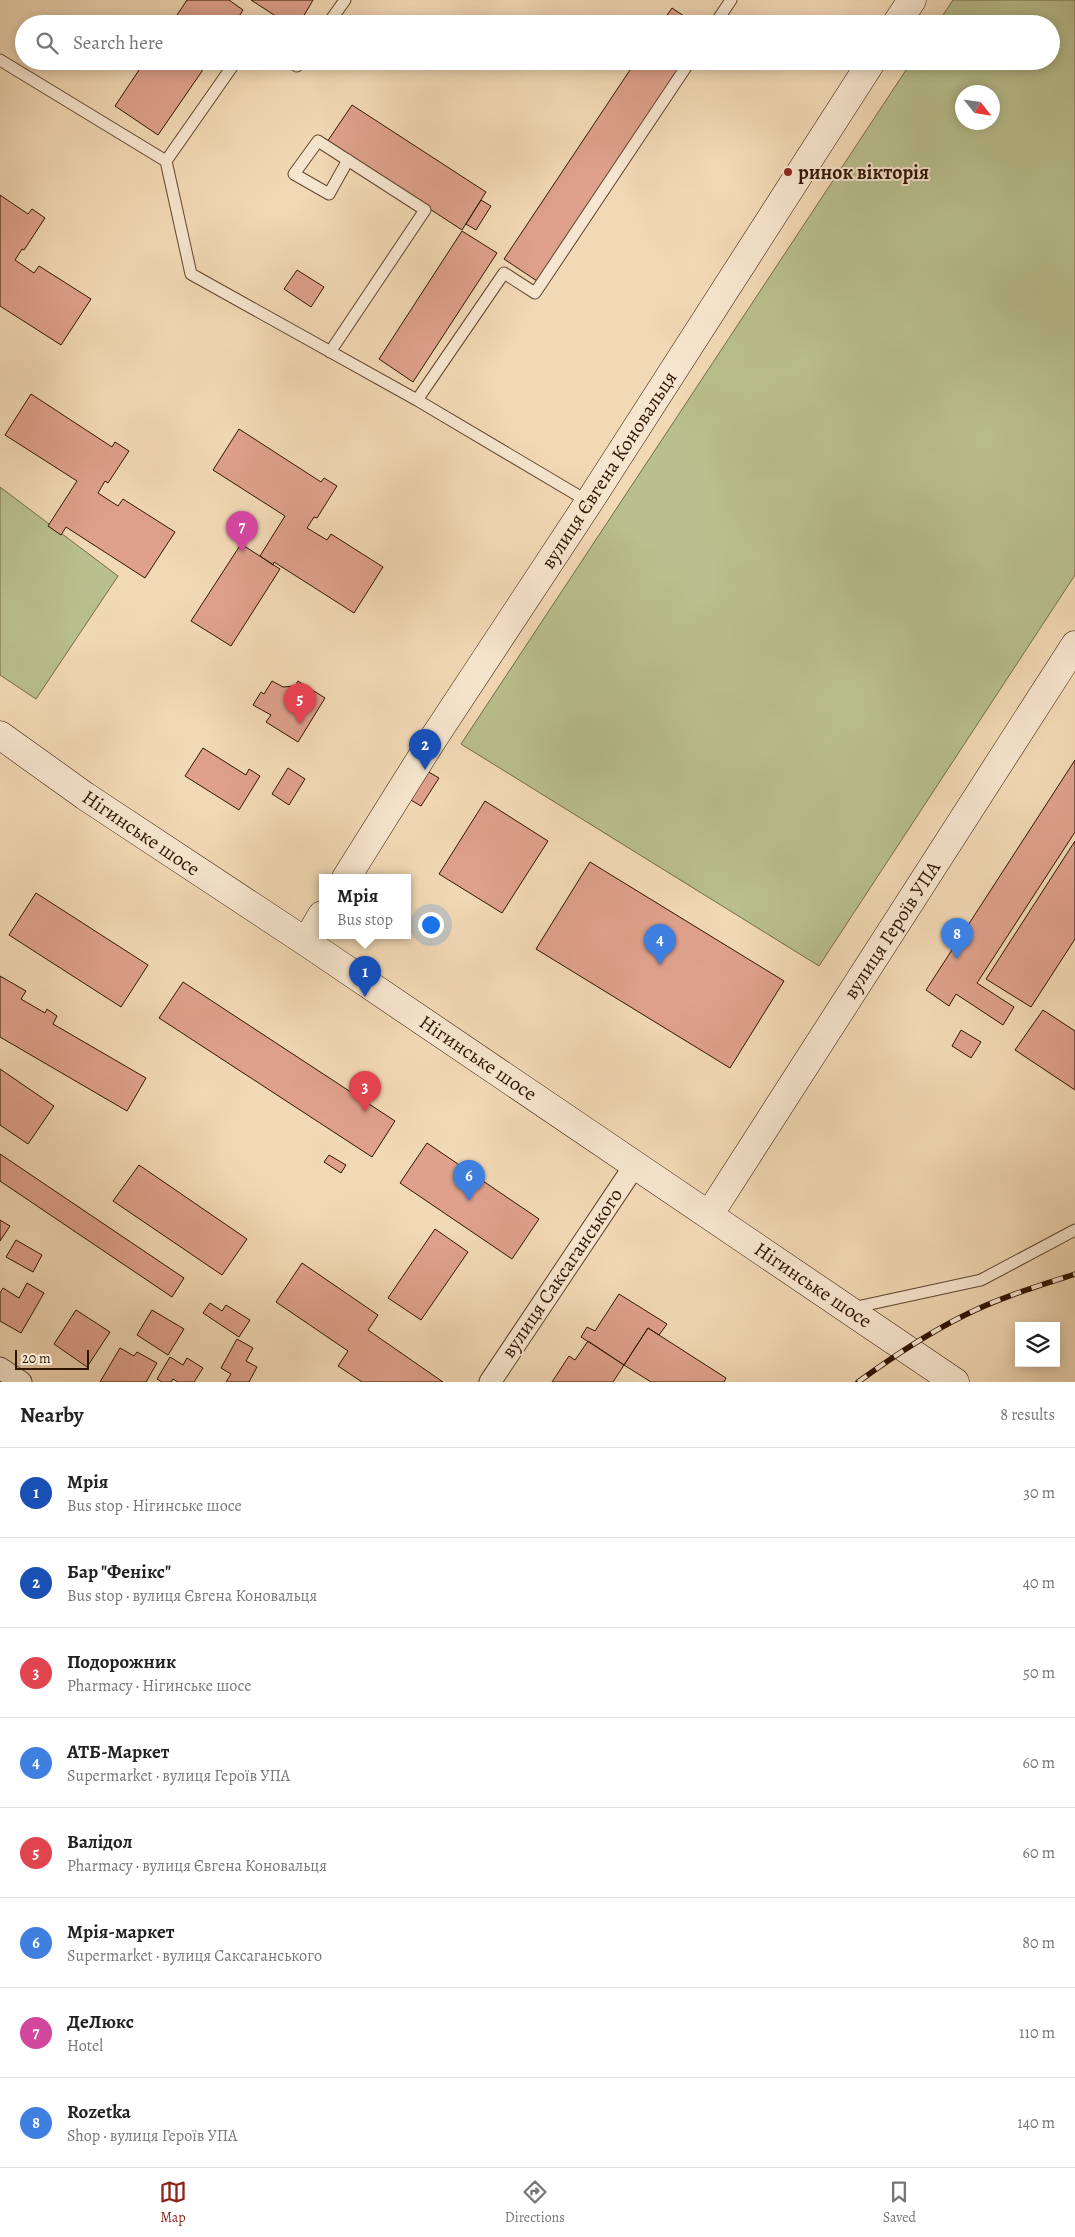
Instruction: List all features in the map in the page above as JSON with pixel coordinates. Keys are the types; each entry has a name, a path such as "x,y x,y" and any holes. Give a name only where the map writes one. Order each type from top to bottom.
{"street":[{"path":"902,15 912,0"},
{"name":"вулиця Євгена Коновальця","path":"348,874 432,739 589,502 866,70"},
{"name":"вулиця Героїв УПА","path":"709,1215 1075,646"},
{"name":"Нігинське шосе","path":"1,738 85,796 306,942 955,1382"},
{"path":"306,942 319,920"},
{"name":"вулиця Саксаганського","path":"490,1382 635,1165"},
{"path":"0,1368 21,1382"}],"lane":[{"path":"334,15 345,0"},
{"path":"721,15 731,0"},
{"path":"0,60 15,69"},
{"path":"16,70 166,161 191,274 417,400 589,502"},
{"path":"166,161 230,70"},
{"path":"417,400 504,273 535,293 684,70"},
{"path":"330,352 425,210 348,160 318,141 294,174 329,194 348,160"},
{"path":"847,1309 981,1280 1075,1230"}],"green space":[{"path":"953,0 1075,0 1075,575 819,966 461,744 906,70 1060,70 1060,15 943,15"},
{"path":"0,487 118,576 36,699 0,675"}],"building":[{"path":"187,0 229,0 243,10 240,15 177,15"},
{"path":"251,0 313,0 304,15 274,15"},
{"path":"672,8 682,15 667,15"},
{"path":"139,70 203,70 158,135 115,106"},
{"path":"630,70 678,70 537,281 504,259"},
{"path":"352,105 486,192 462,230 327,142"},
{"path":"0,195 28,214 32,209 45,218 24,250 22,249 15,260 34,273 39,266 91,299 61,345 0,306"},
{"path":"481,200 491,206 476,230 466,224"},
{"path":"462,231 497,253 413,382 379,359"},
{"path":"297,270 324,287 311,307 284,289"},
{"path":"31,394 112,447 115,442 129,451 108,483 105,481 98,493 118,506 123,499 175,532 145,578 66,527 61,535 48,526 77,481 5,435"},
{"path":"239,429 321,482 324,478 337,486 317,518 314,517 307,528 327,540 331,534 383,567 354,613 274,562 273,565 260,556 285,516 213,470"},
{"path":"241,544 280,569 231,646 191,621"},
{"path":"272,681 283,687 295,686 298,681 325,698 298,742 266,722 271,715 253,705 261,692 264,694"},
{"path":"203,748 246,775 249,769 260,776 239,810 185,776"},
{"path":"1075,760 1075,832 977,983 1014,1007 1003,1025 956,994 949,1006 926,990"},
{"path":"288,768 305,779 289,805 272,794"},
{"path":"427,771 439,778 421,806 409,799"},
{"path":"485,801 548,841 502,913 439,874"},
{"path":"1075,841 1075,939 1031,1007 986,979"},
{"path":"590,862 784,981 730,1068 536,949"},
{"path":"36,893 148,965 121,1007 9,935"},
{"path":"0,976 26,991 21,999 45,1013 47,1009 57,1016 53,1024 146,1078 127,1111 0,1037"},
{"path":"183,982 395,1121 372,1157 159,1018"},
{"path":"1043,1010 1075,1031 1075,1090 1015,1050"},
{"path":"961,1030 981,1042 971,1058 952,1046"},
{"path":"0,1069 54,1106 28,1144 0,1125"},
{"path":"427,1143 539,1219 512,1259 400,1183"},
{"path":"0,1154 184,1278 172,1297 0,1181"},
{"path":"329,1155 346,1165 341,1173 324,1162"},
{"path":"139,1165 247,1239 222,1275 113,1201"},
{"path":"0,1220 10,1226 0,1241"},
{"path":"435,1229 468,1252 421,1320 388,1298"},
{"path":"16,1240 42,1255 33,1272 6,1257"},
{"path":"302,1263 378,1315 368,1330 443,1382 362,1382 338,1366 348,1351 276,1302"},
{"path":"27,1283 44,1293 21,1333 0,1321 0,1293 3,1288 19,1298"},
{"path":"619,1294 667,1324 659,1335 648,1328 624,1365 581,1337 587,1327 595,1331"},
{"path":"210,1303 222,1311 226,1305 250,1320 239,1337 203,1313"},
{"path":"76,1310 110,1332 87,1367 54,1344"},
{"path":"152,1310 184,1329 168,1355 137,1335"},
{"path":"648,1328 726,1378 724,1382 651,1382 624,1365"},
{"path":"237,1339 253,1348 246,1361 257,1367 249,1382 226,1382 231,1374 221,1368"},
{"path":"588,1341 624,1365 613,1382 552,1382 569,1356 575,1360"},
{"path":"120,1348 134,1356 137,1352 157,1363 146,1382 100,1382"},
{"path":"170,1357 183,1365 187,1358 203,1368 194,1382 178,1382 173,1379 171,1382 162,1382 157,1379"}],"railway":[{"path":"858,1382 909,1347 963,1316 1004,1298 1075,1274"}],"place":[{"name":"ринок вікторія","path":"788,172"},
{"name":"ДеЛюкс","path":"242,552"},
{"name":"Валідол","path":"300,724"},
{"name":"Бар \"Фенікс\"","path":"425,770"},
{"name":"Rozetka","path":"957,959"},
{"name":"АТБ-Маркет","path":"660,965"},
{"name":"Мрія","path":"365,997"},
{"name":"Подорожник","path":"365,1112"},
{"name":"Мрія-маркет","path":"469,1201"}]}
